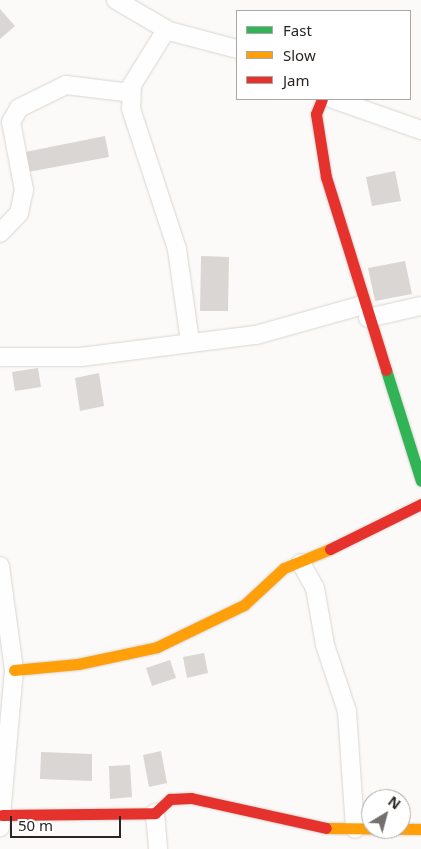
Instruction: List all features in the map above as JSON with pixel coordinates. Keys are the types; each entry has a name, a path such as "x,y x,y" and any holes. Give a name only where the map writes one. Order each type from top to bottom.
{"street":[{"path":"116,0 166,30 236,49"},
{"path":"166,30 131,93 131,109 177,250 190,341"},
{"path":"0,233 20,214 24,190 11,122 19,108 66,85 131,93"},
{"path":"322,100 316,114 326,177 366,312 421,481"},
{"path":"336,100 421,130"},
{"path":"0,357 81,357 190,341 256,335 366,312 421,306"},
{"path":"14,670 78,664 157,647 244,605 284,568 301,563 421,504"},
{"path":"301,563 315,588 325,645 347,711 355,830"},
{"path":"0,566 3,604 14,670 1,821 155,813 170,799 191,798 336,830 421,829"},
{"path":"155,813 158,849"}],"building":[{"path":"0,9 15,26 0,39"},
{"path":"105,136 109,157 28,172 25,152"},
{"path":"395,171 401,201 372,206 366,177"},
{"path":"201,256 229,257 228,311 200,311"},
{"path":"405,261 412,294 375,301 368,268"},
{"path":"38,368 41,387 15,391 12,372"},
{"path":"99,373 104,406 80,411 75,378"},
{"path":"204,653 208,673 187,678 183,657"},
{"path":"170,660 176,678 152,686 146,668"},
{"path":"161,751 167,783 149,787 143,755"},
{"path":"41,752 92,754 92,781 40,779"},
{"path":"130,765 132,797 110,799 109,766"}],"traffic: fast":[{"path":"386,370 421,481"}],"traffic: slow":[{"path":"14,670 78,664 157,647 244,605 284,568 330,549"},
{"path":"326,828 421,829"}],"traffic: jam":[{"path":"322,100 316,114 326,177 386,370"},
{"path":"330,549 421,504"},
{"path":"2,815 155,813 170,799 191,798 326,828"}]}
